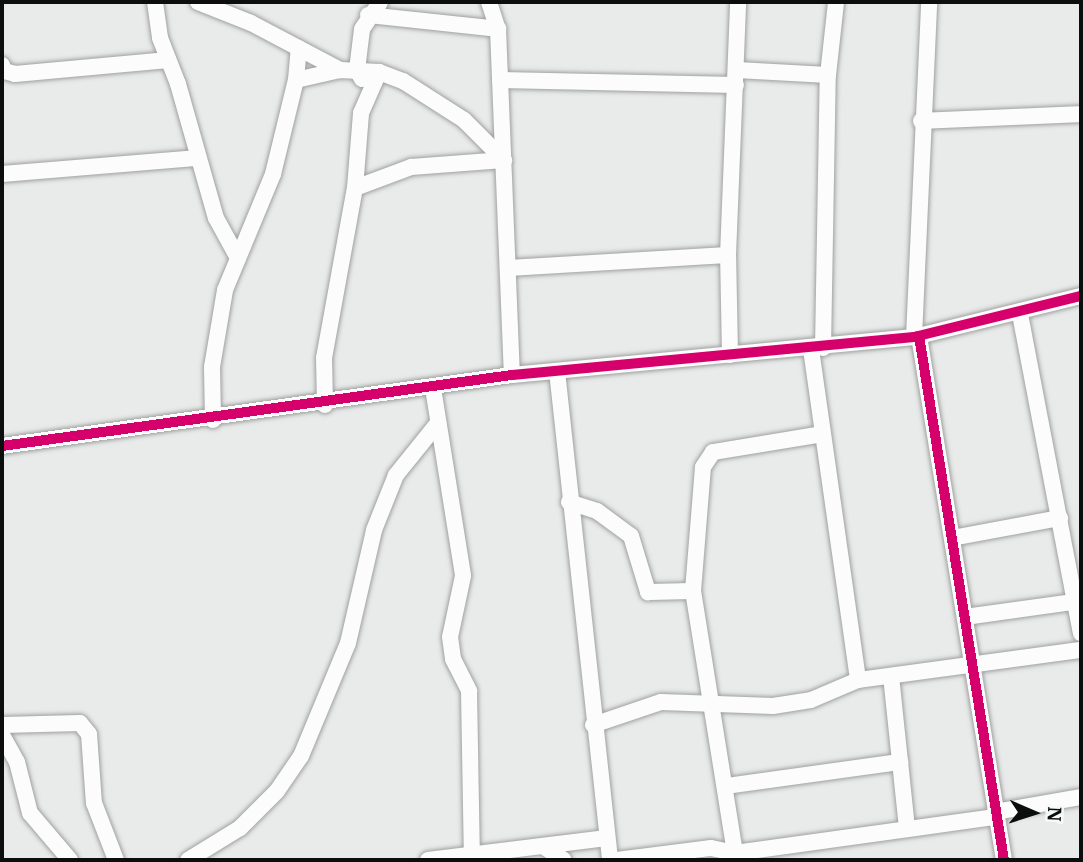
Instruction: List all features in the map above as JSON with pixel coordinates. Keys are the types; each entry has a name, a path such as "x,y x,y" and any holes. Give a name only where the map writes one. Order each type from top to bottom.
{"street":[{"path":"155,2 168,60 216,218 237,258"},
{"path":"198,2 299,48 340,70"},
{"path":"368,91 357,70 365,22 380,2"},
{"path":"489,2 498,29 512,375"},
{"path":"730,355 728,255 738,2"},
{"path":"836,2 828,75 817,348 823,434 858,680"},
{"path":"929,2 921,121 916,337 952,538 1004,860"},
{"path":"365,22 498,29"},
{"path":"365,22 365,48 379,72"},
{"path":"213,420 212,366 217,324 237,258 273,174 296,80 299,48"},
{"path":"2,65 4,71 15,74 168,60"},
{"path":"296,80 340,70 357,70 379,72 403,81 464,120 504,160"},
{"path":"325,405 324,358 355,188 361,113 368,91 379,72"},
{"path":"500,80 828,75"},
{"path":"921,121 1081,114"},
{"path":"2,174 198,158"},
{"path":"355,188 411,167 504,160"},
{"path":"508,268 728,255"},
{"path":"2,446 325,405 512,375 916,337 1020,314 1081,296"},
{"path":"1020,314 1079,602 1081,633"},
{"path":"557,371 593,725 610,860"},
{"path":"433,388 463,576 450,637 453,659 469,691 471,858"},
{"path":"188,860 240,828 277,791 301,756 348,643 374,530 396,475 438,423"},
{"path":"735,853 714,701 693,591 698,506 707,458 713,452 823,434"},
{"path":"569,502 597,511 631,536 648,593 693,591"},
{"path":"952,538 1060,518"},
{"path":"965,617 1079,602"},
{"path":"593,725 661,702 795,703 858,680 1081,650"},
{"path":"891,676 907,829"},
{"path":"2,725 80,723 89,734 94,803 116,860"},
{"path":"2,735 17,762 30,813 70,860"},
{"path":"726,786 900,762"},
{"path":"617,860 711,848 735,853 907,829 1081,797"},
{"path":"428,860 471,858 607,838"},
{"path":"543,846 564,860"}],"cycle path":[{"path":"2,446 512,375 914,337 1081,296"},
{"path":"919,336 1004,860"}]}
